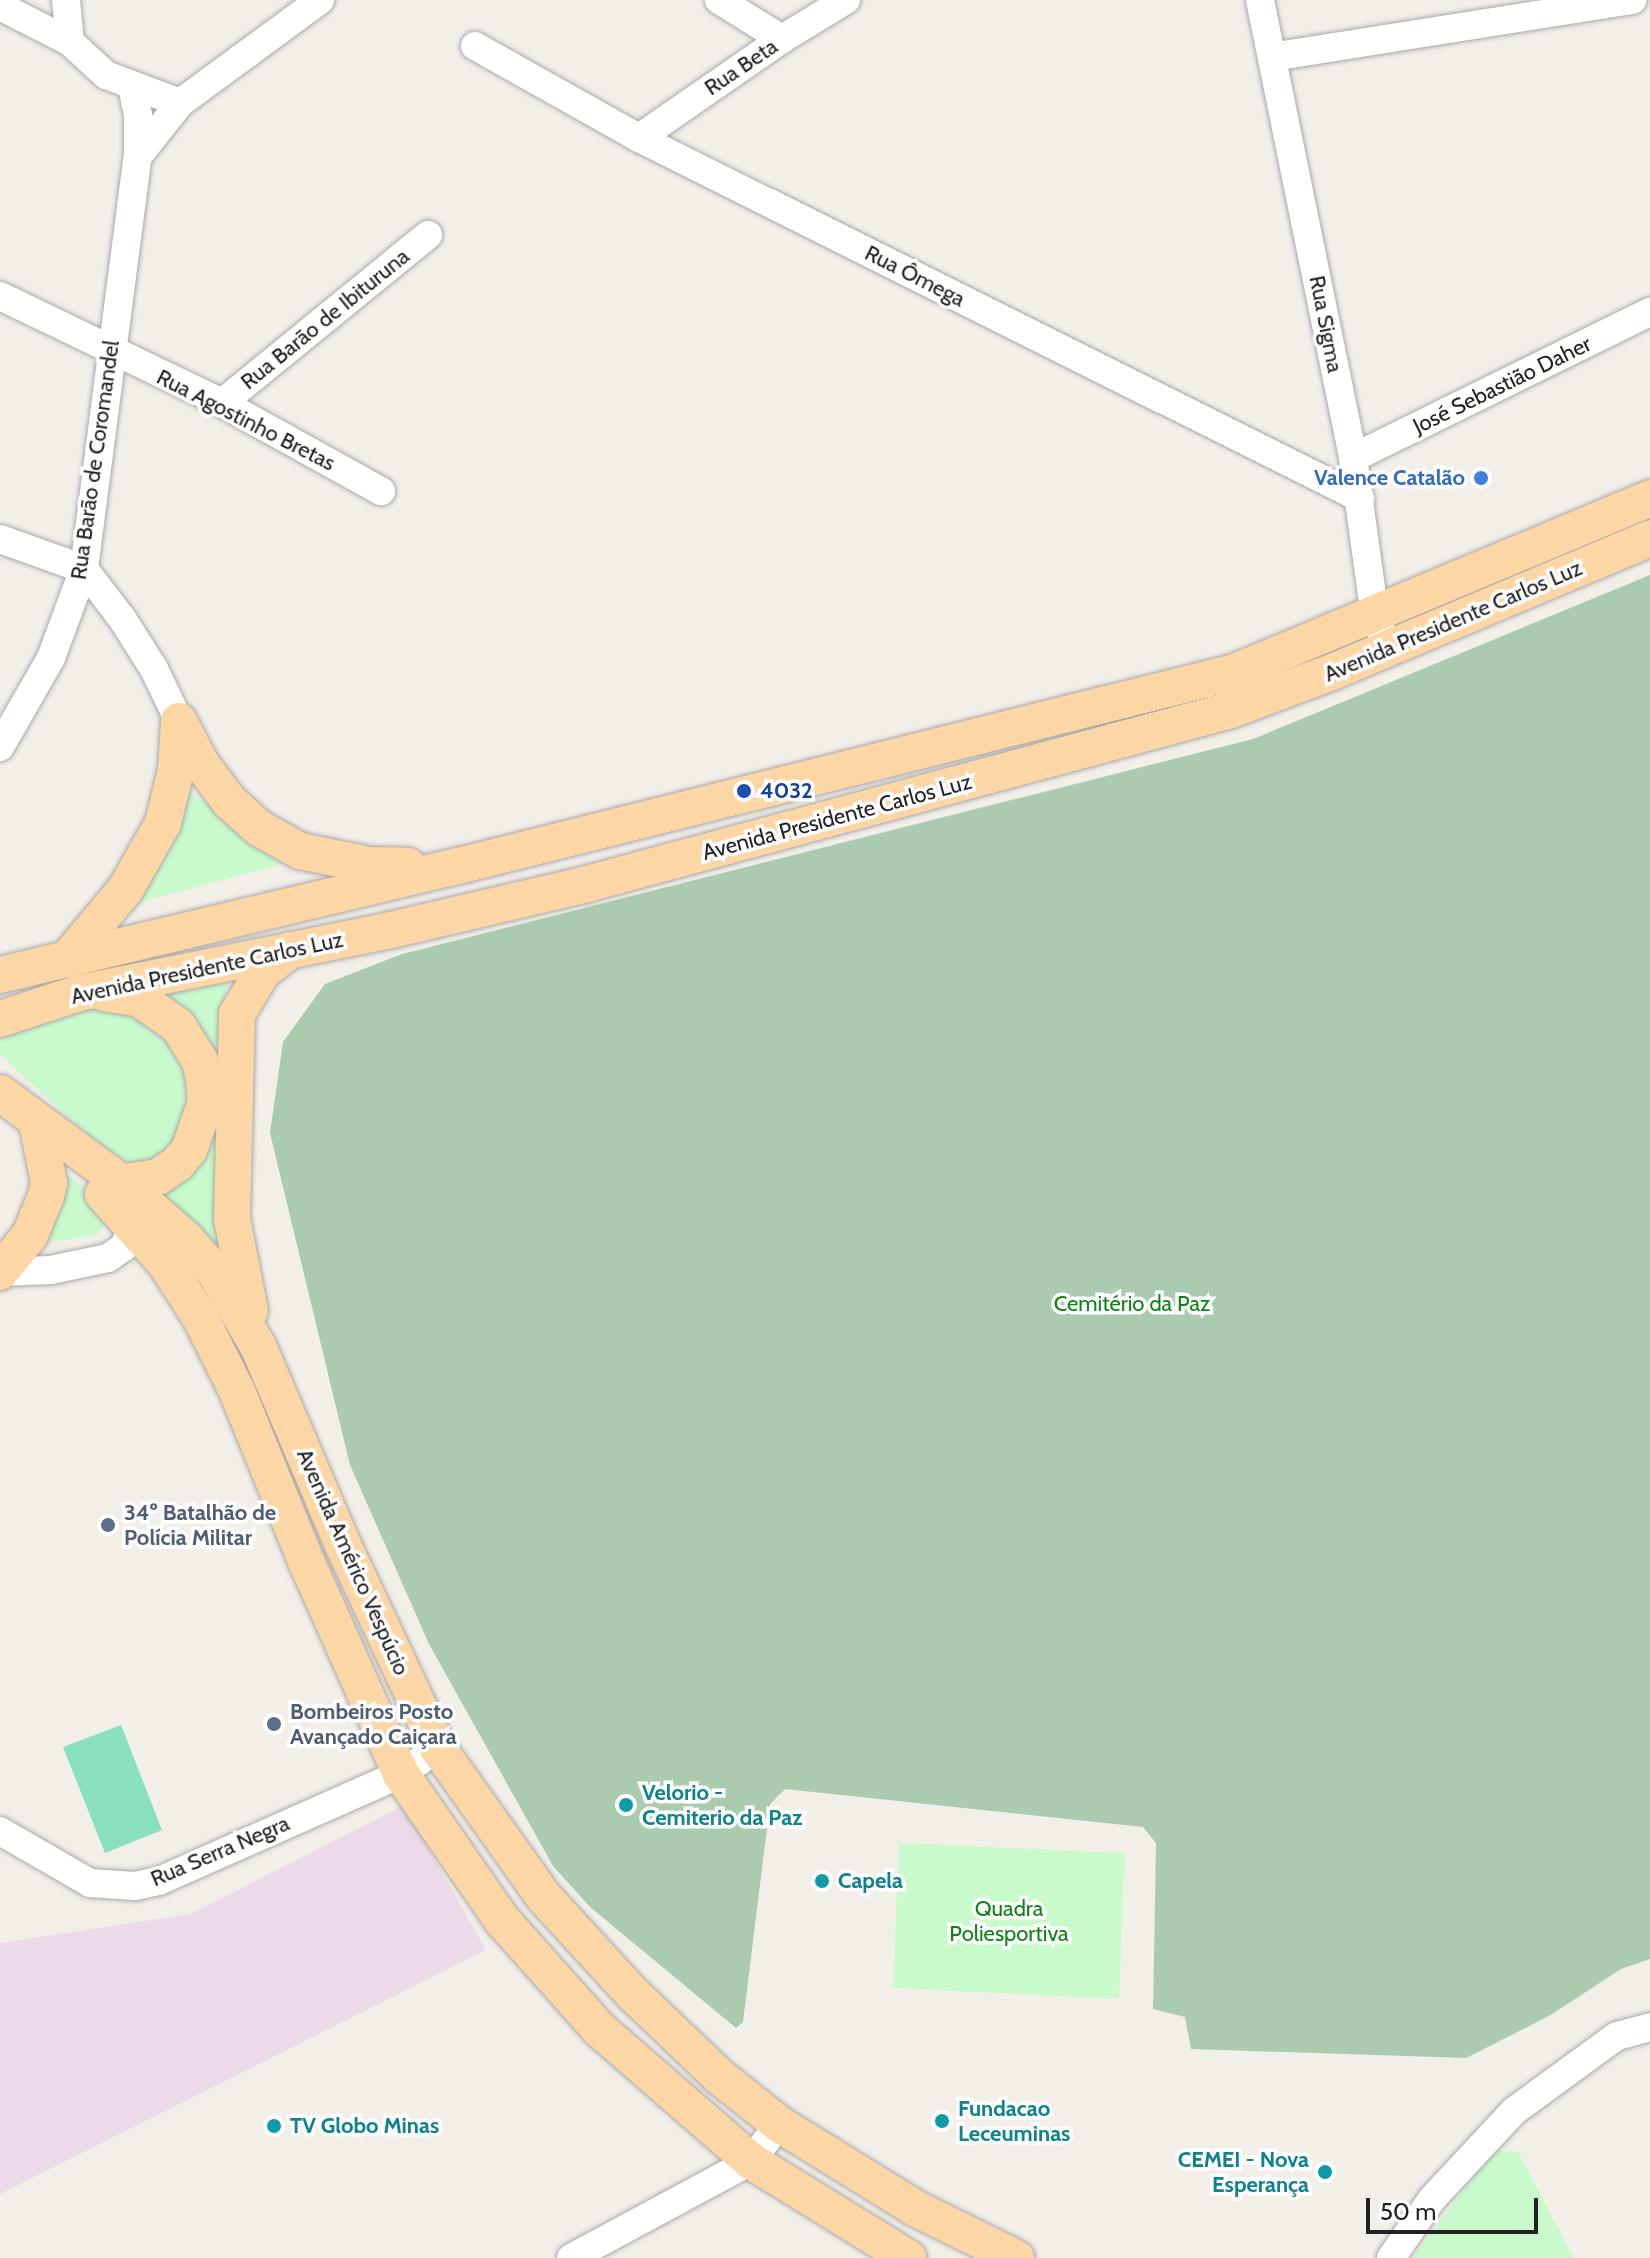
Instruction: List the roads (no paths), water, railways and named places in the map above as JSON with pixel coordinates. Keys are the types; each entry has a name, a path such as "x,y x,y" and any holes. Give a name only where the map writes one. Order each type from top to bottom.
{"main road":[{"name":"Avenida Presidente Carlos Luz","path":"0,1019 79,993 292,950 583,885 1231,710 1650,498"},
{"name":"Avenida Presidente Carlos Luz","path":"0,975 458,866 1235,672 1381,632 1650,538"},
{"path":"179,721 200,762 229,801 259,828 300,851 369,865 458,866"},
{"path":"67,959 125,890 163,823 176,770 179,721"},
{"path":"259,1348 238,1261 232,1219 237,1014 263,971 292,950"},
{"path":"79,993 118,992 158,1009 178,1026 200,1061 206,1102 189,1150 177,1164 158,1177 122,1183"},
{"name":"Avenida Américo Vespúcio","path":"0,1093 122,1183 185,1238 215,1272 259,1348 344,1547 438,1748 543,1896 632,1993 720,2077 779,2124 915,2208 1016,2258"},
{"path":"0,1272 30,1235 46,1196 49,1183 37,1123"},
{"name":"Avenida Américo Vespúcio","path":"37,1123 166,1264 200,1317 231,1379 302,1551 401,1774 502,1920 599,2029 751,2161 908,2258"}],"street":[{"path":"66,0 70,42"},
{"path":"138,156 180,103 320,0"},
{"path":"719,0 782,39"},
{"name":"Rua Beta","path":"639,138 782,39 846,0"},
{"name":"Rua Sigma","path":"1260,0 1353,458 1381,632"},
{"path":"1272,57 1633,0"},
{"path":"0,6 70,42 106,75 180,103"},
{"name":"Rua Ômega","path":"475,46 639,138 1360,498"},
{"name":"Rua Barão de Coromandel","path":"0,747 51,658 84,569 138,156 138,115 132,87"},
{"name":"Rua Barão de Ibituruna","path":"222,403 428,235"},
{"name":"Rua Agostinho Bretas","path":"0,296 222,403 372,486"},
{"name":"José Sebastião Daher","path":"1353,458 1650,312"},
{"path":"0,539 84,569 139,644 179,721"},
{"path":"0,1272 51,1270 108,1258 124,1247 133,1225"},
{"name":"Rua Serra Negra","path":"0,1831 90,1883 135,1886 159,1881 401,1774 438,1748"},
{"path":"1391,2258 1432,2199 1514,2111 1617,2036 1650,2027"},
{"path":"571,2258 751,2161 779,2124"}],"place":[{"name":"Valence Catalão","path":"1481,478"},
{"name":"4032","path":"744,791"},
{"name":"34º Batalhão de Polícia Militar","path":"108,1525"},
{"name":"Bombeiros Posto Avançado Caiçara","path":"274,1724"},
{"name":"Velorio - Cemiterio da Paz","path":"626,1805"},
{"name":"Capela","path":"822,1881"},
{"name":"Fundacao Leceuminas","path":"942,2121"},
{"name":"TV Globo Minas","path":"274,2126"},
{"name":"CEMEI - Nova Esperança","path":"1325,2172"}],"park label":[{"name":"Cemitério da Paz","path":"1132,1304"},
{"name":"Quadra Poliesportiva","path":"1009,1920"}]}
